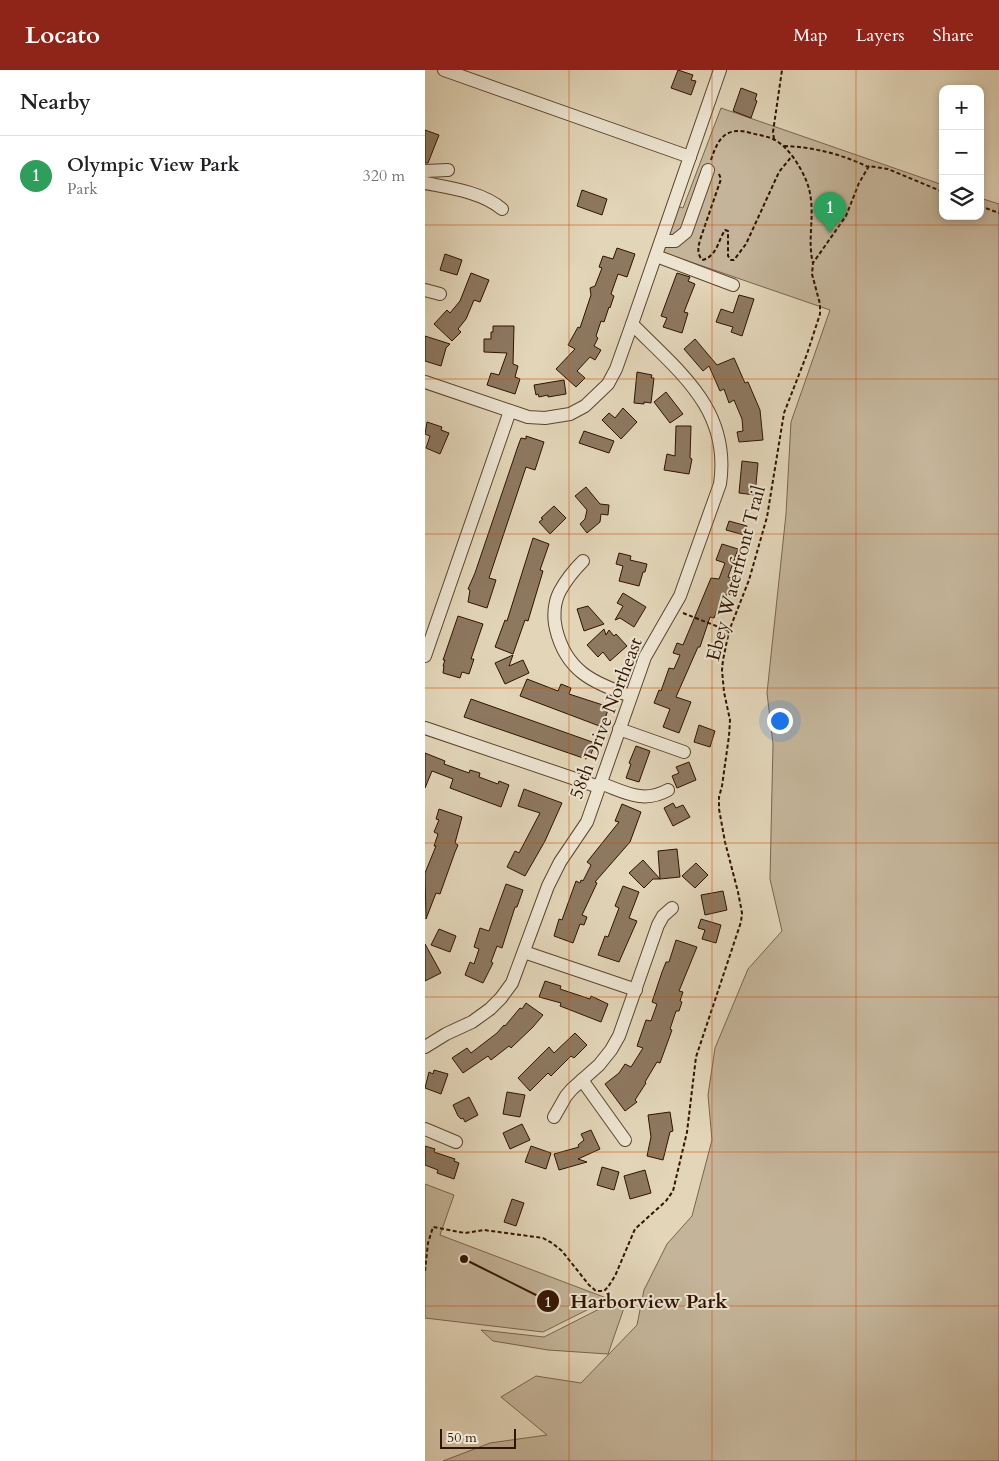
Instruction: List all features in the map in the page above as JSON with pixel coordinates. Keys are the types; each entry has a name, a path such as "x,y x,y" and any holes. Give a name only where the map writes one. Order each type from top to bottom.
{"street":[{"path":"444,70 690,157"},
{"path":"425,382 528,417 545,418 570,414 585,406 608,384 616,369 720,70"},
{"path":"661,241 675,241 686,232 714,168"},
{"path":"425,171 448,170"},
{"path":"425,182 459,190 494,202 502,209"},
{"path":"656,256 733,285"},
{"path":"425,290 440,294"},
{"name":"58th Drive Northeast","path":"425,1047 446,1034 472,1022 490,1009 501,998 511,983 548,886 560,862 587,822 645,657 680,596 720,484 722,453 711,412 687,380 632,324"},
{"path":"425,656 510,411"},
{"path":"583,561 563,586 555,604 555,622 559,640 565,654 578,671 593,681 631,696"},
{"path":"425,728 645,798 658,796 668,790"},
{"path":"619,729 684,752"},
{"path":"554,1117 566,1096 599,1065 619,1036 658,925 663,916 672,908"},
{"path":"524,952 636,990"},
{"path":"582,1080 625,1140"},
{"path":"425,1129 456,1142"}],"path":[{"path":"782,70 773,132 774,139 742,130 734,131 719,140 712,157 714,168 721,179 700,240 699,255 702,260 706,259 717,248 725,230 728,231 728,256 731,260 734,260 746,244 779,172 791,156"},
{"name":"Ebey Waterfront Trail","path":"425,1271 427,1243 433,1227 465,1233 483,1230 543,1238 552,1242 562,1251 589,1285 596,1291 604,1291 609,1287 615,1276 635,1229 666,1201 673,1192 687,1132 695,1057 741,922 742,912 719,809 730,720 724,692 722,670 729,631 749,580 767,517 784,413 820,314 820,304 812,274 812,217 807,182 798,165 783,146 774,139"},
{"path":"783,146 820,150 859,163 868,168"},
{"path":"712,157 714,168"},
{"path":"813,263 846,216 859,183 869,166 888,169 939,190"},
{"path":"984,207 999,213"},
{"path":"674,608 729,631"}],"shaded area":[{"path":"721,108 939,184 939,220 984,220 984,199 999,204 999,1461 443,1461 490,1443 547,1435 501,1397 536,1376 581,1383 637,1325 644,1290 667,1244 692,1216 712,1140 708,1095 715,1048 748,969 782,931 770,879 773,744 767,693 786,514 791,422 830,310 656,250 671,204 683,208"},
{"path":"425,1184 454,1195 440,1235 609,1299 543,1332 425,1318"},
{"path":"615,1301 625,1305 608,1354 548,1350 493,1341 481,1330 544,1337"}],"building":[{"path":"678,70 693,75 691,80 696,81 691,95 671,88"},
{"path":"741,88 757,94 755,100 757,101 751,118 733,111"},
{"path":"425,130 439,135 428,163 425,163"},
{"path":"582,190 607,199 602,215 577,206"},
{"path":"617,248 635,254 627,277 618,274 611,294 614,296 610,308 604,322 601,321 596,336 598,338 594,346 601,350 595,360 590,357 577,371 585,378 576,387 556,369 575,349 568,345 578,327 580,328 591,295 590,288 595,286 602,268 599,267 603,256 613,259"},
{"path":"445,254 462,260 457,275 440,270"},
{"path":"471,273 489,280 480,302 474,300 466,319 458,329 461,332 452,341 434,324 447,310 450,313 460,301"},
{"path":"677,273 690,277 688,281 695,284 684,312 688,313 682,333 663,327 667,318 661,316"},
{"path":"739,295 754,299 742,336 731,332 733,327 716,322 721,309 733,313"},
{"path":"493,326 514,326 513,364 518,366 515,377 520,379 515,394 487,385 491,373 499,375 507,353 484,352 484,339 491,339"},
{"path":"425,336 450,344 446,348 441,366 425,361"},
{"path":"695,339 717,365 734,358 745,383 748,382 760,410 763,440 739,442 737,432 743,431 742,419 734,400 729,403 724,389 720,391 709,366 703,371 684,349"},
{"path":"637,372 652,375 651,378 654,378 651,403 634,403"},
{"path":"564,380 566,394 548,397 548,395 539,397 538,394 536,395 534,385"},
{"path":"666,392 683,414 670,423 654,402"},
{"path":"623,408 637,422 621,439 602,420 609,413 615,418"},
{"path":"427,422 442,427 441,430 449,433 440,454 426,448 430,436 425,434"},
{"path":"676,426 691,426 690,458 692,459 689,474 664,470 667,454 675,456"},
{"path":"584,431 614,441 609,453 579,443"},
{"path":"526,436 544,442 535,470 526,467 489,578 496,580 487,608 468,602 470,590 468,589 521,438 526,439"},
{"path":"742,461 758,463 755,495 739,493"},
{"path":"586,487 600,504 609,505 608,515 601,514 600,522 587,533 580,524 585,519 587,510 575,496"},
{"path":"554,506 566,518 550,534 539,522"},
{"path":"729,521 747,526 744,535 726,530"},
{"path":"533,538 549,544 540,570 543,571 528,621 525,620 513,654 495,647 505,620 507,621"},
{"path":"722,544 738,549 728,577 732,578 731,583 726,596 723,595 714,618 710,617 700,647 698,647 676,697 691,702 679,733 663,727 670,709 654,703 659,690 661,691 669,668 674,669 680,655 673,653 677,643 683,645 711,578 719,579 725,563 716,560"},
{"path":"619,553 631,556 630,560 647,564 639,586 619,581 623,566 616,564"},
{"path":"623,593 646,607 634,627 620,618 615,620 623,606 617,603"},
{"path":"588,606 604,624 584,631 577,609"},
{"path":"458,616 483,624 471,659 474,659 469,674 462,672 460,678 443,673 445,660 443,660"},
{"path":"604,629 606,635 609,630 614,636 616,634 627,646 610,661 603,652 598,657 587,645"},
{"path":"513,655 509,666 523,660 529,673 505,684 495,663"},
{"path":"527,679 558,691 561,684 571,688 569,694 609,707 602,727 520,696"},
{"path":"471,699 595,743 590,757 587,756 586,759 464,717"},
{"path":"699,725 715,731 710,747 694,742"},
{"path":"636,746 650,751 639,782 626,778 631,764 629,763"},
{"path":"425,753 445,761 444,764 469,773 470,770 480,773 479,777 498,784 499,781 509,785 501,807 450,788 453,779 432,771 425,788"},
{"path":"689,762 696,780 677,788 672,776 679,773 676,767"},
{"path":"524,789 562,803 545,841 525,876 507,867 515,851 519,853 540,813 518,806"},
{"path":"673,803 676,808 683,805 690,817 673,826 664,808"},
{"path":"622,804 641,812 630,842 595,882 597,883 582,915 587,917 584,925 580,924 573,943 554,936 559,919 562,920 576,881 580,883 581,880 583,881 591,865 587,862 619,822 615,821"},
{"path":"439,809 462,817 455,843 458,845 440,894 436,893 426,919 425,873 436,846 434,846 438,834 434,832 439,820 436,819"},
{"path":"677,849 680,877 660,879 658,851"},
{"path":"643,860 660,879 653,879 644,888 629,873"},
{"path":"696,863 708,875 695,888 682,876"},
{"path":"506,884 523,890 517,907 515,907 502,948 497,946 491,962 493,963 483,983 465,975 470,962 474,964 479,949 474,947 480,928 489,931"},
{"path":"623,886 639,892 629,918 637,921 619,962 598,955 605,936 608,937 619,908 615,906"},
{"path":"723,891 727,910 705,915 701,895"},
{"path":"701,919 721,925 716,943 702,939 705,930 698,928"},
{"path":"439,929 456,936 450,952 431,945"},
{"path":"676,940 697,947 679,991 683,992 680,1001 682,1002 679,1011 676,1011 670,1029 672,1030 660,1063 657,1062 645,1082 635,1100 637,1102 625,1111 605,1084 619,1073 625,1064 631,1067 643,1048 637,1046 646,1020 651,1021 657,1004 652,1002 662,972 666,962 669,962"},
{"path":"425,944 441,973 425,981"},
{"path":"545,981 561,986 560,989 590,999 591,996 608,1004 601,1022 560,1006 561,1003 539,997"},
{"path":"526,1003 543,1015 533,1027 511,1048 509,1046 491,1060 488,1056 463,1073 452,1058 467,1048 471,1053 505,1026"},
{"path":"575,1033 587,1045 574,1058 571,1056 551,1076 548,1073 530,1091 518,1078 549,1047 554,1053"},
{"path":"434,1070 448,1074 441,1094 425,1088 429,1072 433,1074"},
{"path":"507,1092 525,1095 520,1117 503,1114"},
{"path":"469,1097 478,1115 465,1122 463,1118 461,1119 458,1116 453,1105"},
{"path":"670,1112 673,1131 670,1132 663,1160 647,1156 651,1137 648,1115"},
{"path":"522,1124 530,1140 510,1149 503,1133"},
{"path":"591,1130 600,1149 578,1159 587,1162 559,1170 554,1154 579,1147 578,1145 584,1140 581,1134"},
{"path":"425,1146 435,1149 434,1152 455,1159 454,1161 459,1163 454,1179 437,1173 438,1170 425,1165"},
{"path":"531,1146 551,1153 546,1169 525,1162"},
{"path":"602,1167 619,1172 614,1190 597,1185"},
{"path":"645,1170 651,1193 630,1199 624,1176"},
{"path":"512,1199 524,1203 516,1226 504,1222"}],"place":[{"name":"Olympic View Park","path":"830,233"},
{"name":"Harborview Park","path":"464,1259"}]}
